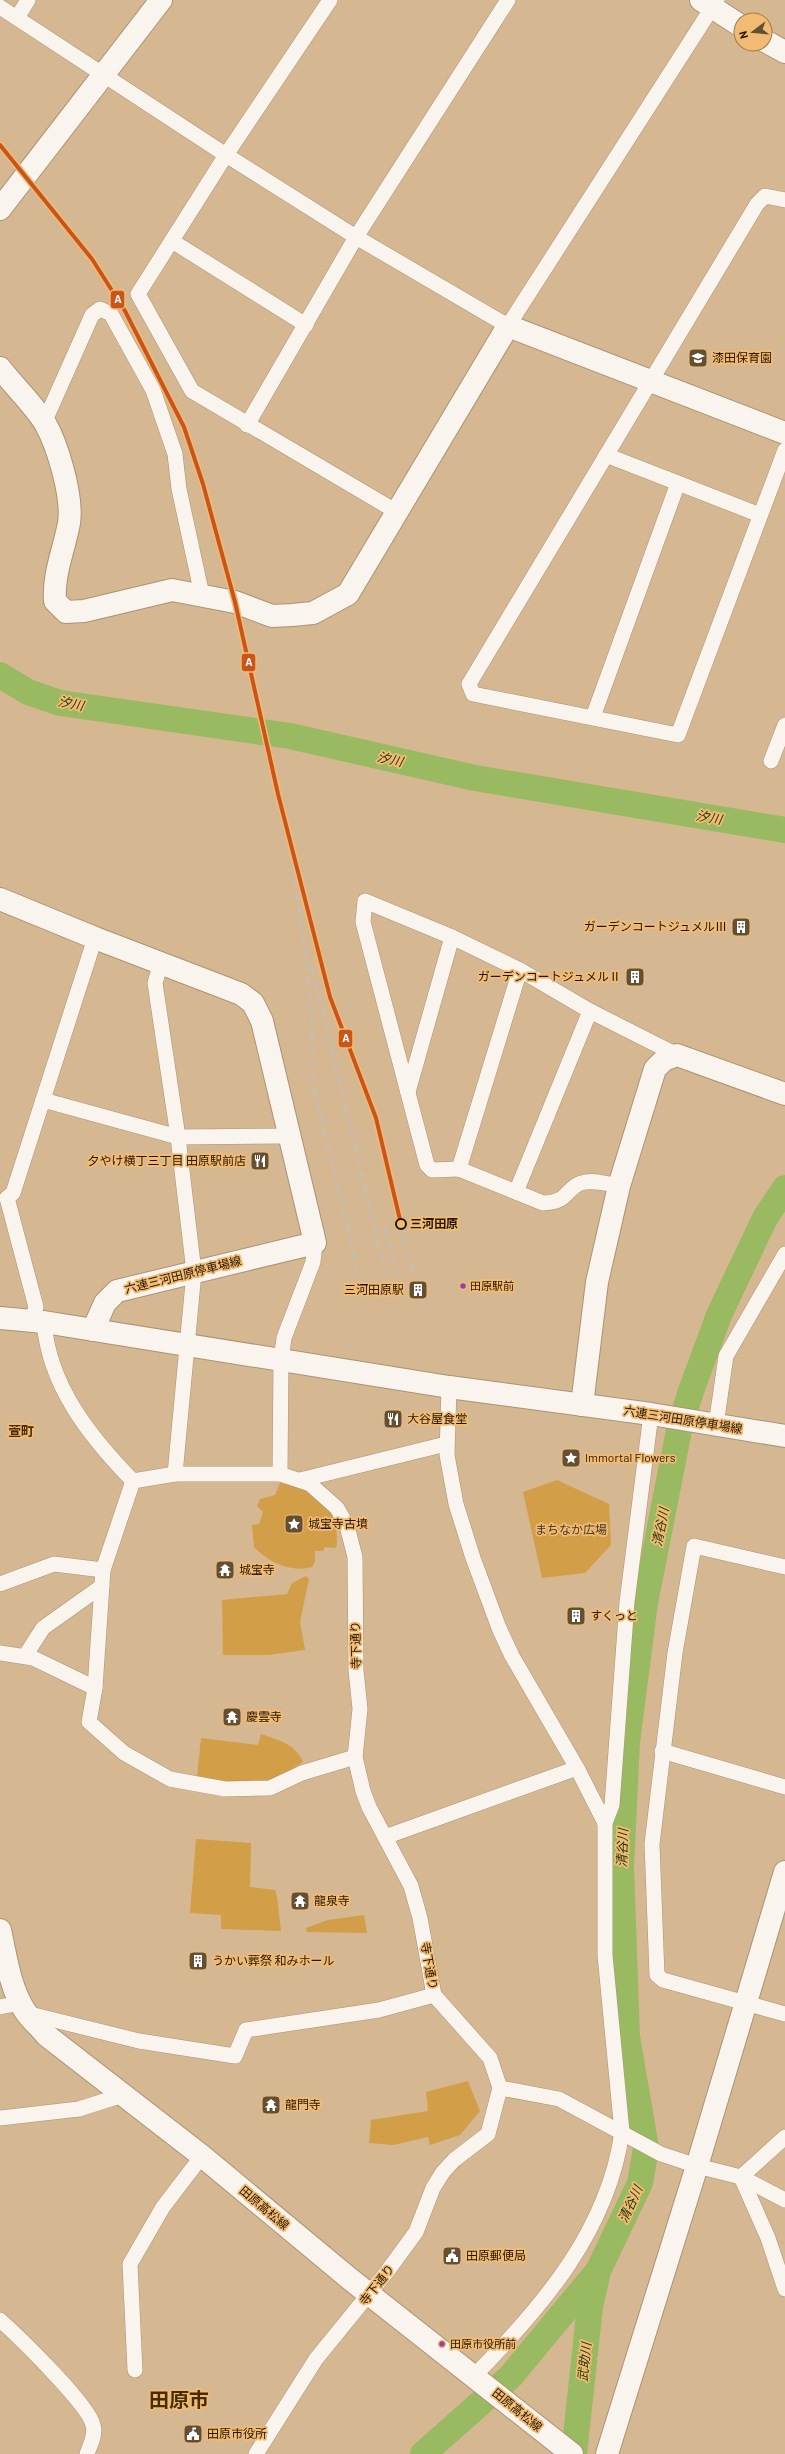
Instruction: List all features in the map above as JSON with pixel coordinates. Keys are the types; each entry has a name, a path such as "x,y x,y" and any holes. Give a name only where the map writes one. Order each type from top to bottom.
{"street":[{"path":"16,18 28,0"},
{"path":"0,209 161,0"},
{"path":"330,0 226,155 138,294 192,391 397,512"},
{"path":"247,424 356,237 508,0"},
{"path":"0,368 44,423 58,456 64,477 69,522 54,585 55,602 66,612 84,611 172,590 235,602 272,616 313,613 348,594 508,326 710,2 733,20"},
{"path":"0,7 103,76 356,237 508,326 785,433"},
{"path":"773,45 785,52"},
{"path":"785,200 765,196 757,204 653,381 606,455 469,684 472,694 678,735 785,450"},
{"path":"172,241 306,325"},
{"path":"44,423 92,315 100,309 112,314 153,390 175,454 179,490 202,595"},
{"path":"606,455 760,515"},
{"path":"593,717 678,483"},
{"path":"771,761 785,725"},
{"path":"0,899 95,938 161,962 241,994 253,1003 262,1021 315,1243 313,1262 284,1338 281,1360 280,1474"},
{"path":"619,1186 592,1181 580,1184 563,1198 553,1203 543,1203 459,1169 432,1170 427,1165 363,922 365,901 452,937 520,970 590,1011 677,1055 785,1094"},
{"path":"408,1093 452,937"},
{"path":"95,938 13,1192 4,1197 36,1308 38,1322 46,1340 53,1368 64,1392 101,1448 133,1481 104,1570 95,1688 89,1722 124,1753 170,1779 225,1789 270,1788 302,1773 355,1757"},
{"path":"161,962 155,982 178,1137 194,1272 175,1474"},
{"path":"459,1169 520,970"},
{"path":"516,1192 590,1011"},
{"path":"582,1405 597,1282 619,1186 655,1069 664,1060 677,1055"},
{"path":"43,1100 178,1137 290,1136"},
{"name":"六連三河田原停車場線","path":"315,1243 117,1291 105,1303 93,1330 187,1347 281,1360 449,1387 656,1415 785,1436"},
{"path":"712,1425 726,1356 785,1254"},
{"path":"0,1318 93,1330"},
{"path":"449,1387 446,1444 456,1504 473,1558 499,1628 525,1681 577,1768 605,1823"},
{"path":"477,2378 520,2329 574,2257 596,2219 625,2133 605,1955 605,1823 612,1805 627,1602 656,1415"},
{"path":"300,1480 446,1444"},
{"name":"寺下通り","path":"133,1481 175,1474 280,1474 310,1484 337,1508 347,1526 355,1556 356,1670 360,1708 355,1757 369,1807 411,1886 420,1918 434,1994 490,2058 500,2088 488,2134 454,2160 443,2172 433,2188 416,2232 369,2294 316,2359 256,2454"},
{"path":"785,1567 694,1546 675,1653 652,1844 657,1975 663,1980 785,2014"},
{"path":"0,1584 54,1564 104,1570"},
{"path":"25,1656 43,1628 102,1586"},
{"path":"0,1653 33,1658 95,1688"},
{"path":"662,1751 785,1787"},
{"path":"385,1837 577,1768"},
{"path":"607,2454 697,2166 785,1872"},
{"name":"田原高松線","path":"0,1930 16,2008 46,2035 202,2156 369,2294 477,2378 510,2407 572,2454"},
{"path":"16,2008 139,2041 235,2056 246,2030 379,2010 434,1994"},
{"path":"500,2088 559,2099 625,2133 661,2154 697,2166 740,2177 785,2200"},
{"path":"0,2118 79,2108 123,2095"},
{"path":"740,2177 785,2137"},
{"path":"135,2370 130,2264 162,2208 202,2156"},
{"path":"740,2177 768,2238 785,2289"},
{"path":"0,2320 25,2342 91,2417 94,2435 87,2454"}],"green space":[{"name":"まちなか広場","path":"557,1480 609,1504 611,1545 585,1573 542,1578 523,1492"},
{"path":"280,1483 304,1486 327,1505 336,1518 337,1545 335,1548 325,1547 323,1551 315,1551 315,1562 312,1567 296,1569 280,1565 273,1562 254,1547 252,1525 259,1524 263,1512 257,1506 260,1499 275,1495"},
{"path":"306,1576 309,1579 300,1622 305,1650 269,1655 223,1655 222,1600 287,1594 292,1583"},
{"path":"261,1734 291,1747 300,1756 303,1762 270,1783 229,1783 197,1776 201,1738 258,1745"},
{"path":"196,1839 251,1843 250,1887 275,1890 281,1931 221,1929 221,1915 190,1913"},
{"path":"364,1915 367,1933 307,1932 306,1928 328,1920"},
{"path":"468,2081 480,2111 460,2135 430,2145 428,2137 393,2145 369,2143 371,2120 428,2111 426,2092"}],"waterway":[{"name":"汐川","path":"0,675 28,692 60,703 290,736 475,778 785,830"},
{"name":"清谷川","path":"423,2454 510,2377 598,2271 640,2183 646,2148 627,2037 621,1866 627,1742 645,1603 680,1425 691,1391 719,1315 765,1218 785,1188"},
{"name":"武助川","path":"574,2454 590,2306 597,2276"}],"railway":[{"path":"289,838 310,987 314,1088 362,1291"},
{"path":"312,968 387,1279"},
{"path":"401,1224 414,1274"},
{"path":"385,1228 398,1278"}],"transit line":[{"name":"A","path":"0,145 92,259 125,311 184,427 203,484 235,602 278,794 330,997 376,1118 401,1224"}],"place":[{"name":"漆田保育園","path":"698,358"},
{"name":"ガーデンコートジュメルⅢ","path":"741,927"},
{"name":"ガーデンコートジュメルⅡ","path":"635,977"},
{"name":"夕やけ横丁三丁目 田原駅前店","path":"260,1161"},
{"name":"三河田原","path":"401,1224"},
{"name":"田原駅前","path":"463,1286"},
{"name":"三河田原駅","path":"418,1290"},
{"name":"大谷屋食堂","path":"393,1419"},
{"name":"Immortal Flowers","path":"571,1458"},
{"name":"城宝寺古墳","path":"294,1524"},
{"name":"城宝寺","path":"225,1570"},
{"name":"すくっと","path":"576,1616"},
{"name":"慶雲寺","path":"232,1717"},
{"name":"龍泉寺","path":"300,1901"},
{"name":"うかい葬祭 和みホール","path":"198,1961"},
{"name":"龍門寺","path":"271,2105"},
{"name":"田原郵便局","path":"452,2256"},
{"name":"田原市役所前","path":"442,2344"},
{"name":"田原市役所","path":"193,2434"}],"district":[{"name":"萱町","path":"21,1431"},
{"name":"田原市","path":"179,2400"}]}
